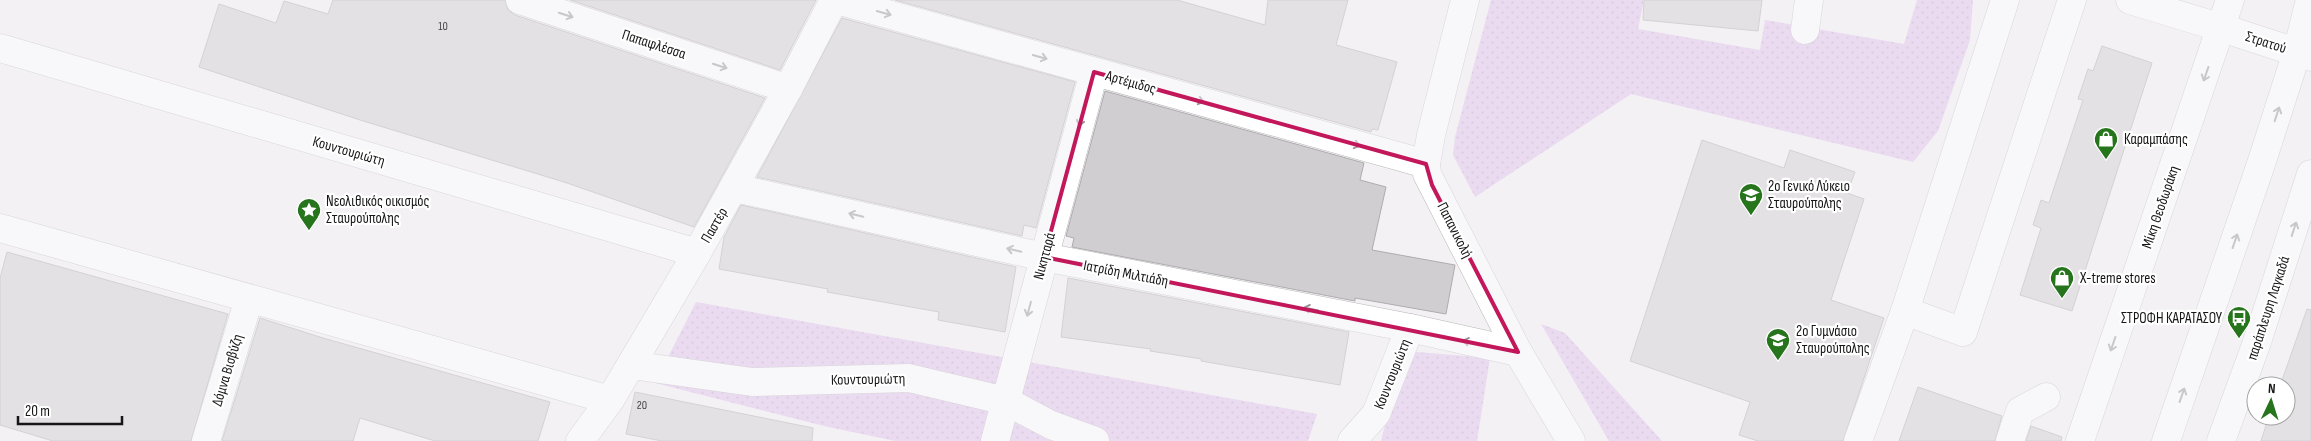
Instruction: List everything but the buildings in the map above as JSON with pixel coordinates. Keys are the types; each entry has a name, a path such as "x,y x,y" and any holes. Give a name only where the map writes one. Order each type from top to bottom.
{"main road":[{"name":"Παπαφλέσσα","path":"520,0 788,89"},
{"name":"Παστέρ","path":"583,440 610,400 735,188 835,0"},
{"name":"Αρτέμιδος","path":"835,0 1426,164"},
{"path":"1426,164 1465,0"},
{"path":"1805,30 1810,0"},
{"path":"1858,441 1905,311 2005,0"},
{"path":"1905,311 1963,332 2072,0"},
{"name":"Στρατού","path":"2130,0 2304,54"},
{"name":"Μίκη Θεοδωράκη","path":"2080,441 2230,0"},
{"path":"2166,441 2304,54 2310,0"},
{"name":"Κουντουριώτη","path":"0,48 697,253"},
{"name":"Νικηταρά","path":"995,441 1094,72"},
{"name":"Παπανικολή","path":"1426,164 1432,185 1518,352 1571,441"},
{"name":"παράπλευρη Λαγκαδά","path":"2221,441 2257,342 2311,174"},
{"name":"Ιατρίδη Μιλτιάδη","path":"735,188 1044,257 1410,328 1518,352"},
{"path":"0,228 610,400"},
{"name":"Δόμνα Βισβύζη","path":"206,441 248,299"},
{"name":"Κουντουριώτη","path":"1352,441 1376,414 1410,328"},
{"name":"Κουντουριώτη","path":"630,365 752,382 909,378 1006,401 1051,425 1095,441"},
{"path":"2010,441 2020,411 2046,397"}],"highlighted area":[{"path":"1094,72 1426,164 1432,185 1518,352 1044,257"}],"shaded area":[{"path":"1491,0 1644,0 1638,29 1760,50 1765,20 1904,44 1917,0 1973,0 1970,40 1938,131 1913,162 1631,94 1475,197 1453,155 1455,137"},
{"path":"696,302 1317,414 1308,441 895,441 824,426 655,383"},
{"path":"1541,324 1565,333 1662,441 1609,441"},
{"path":"1404,351 1490,358 1477,441 1381,441"}],"place":[{"name":"Καραμπάσης","path":"2106,160"},
{"name":"2ο Γενικό Λύκειο Σταυρούπολης","path":"1751,216"},
{"name":"Νεολιθικός οικισμός Σταυρούπολης","path":"309,231"},
{"name":"X-treme stores","path":"2062,299"},
{"name":"ΣΤΡΟΦΗ ΚΑΡΑΤΑΣΟΥ","path":"2239,339"},
{"name":"2ο Γυμνάσιο Σταυρούπολης","path":"1778,361"}]}
